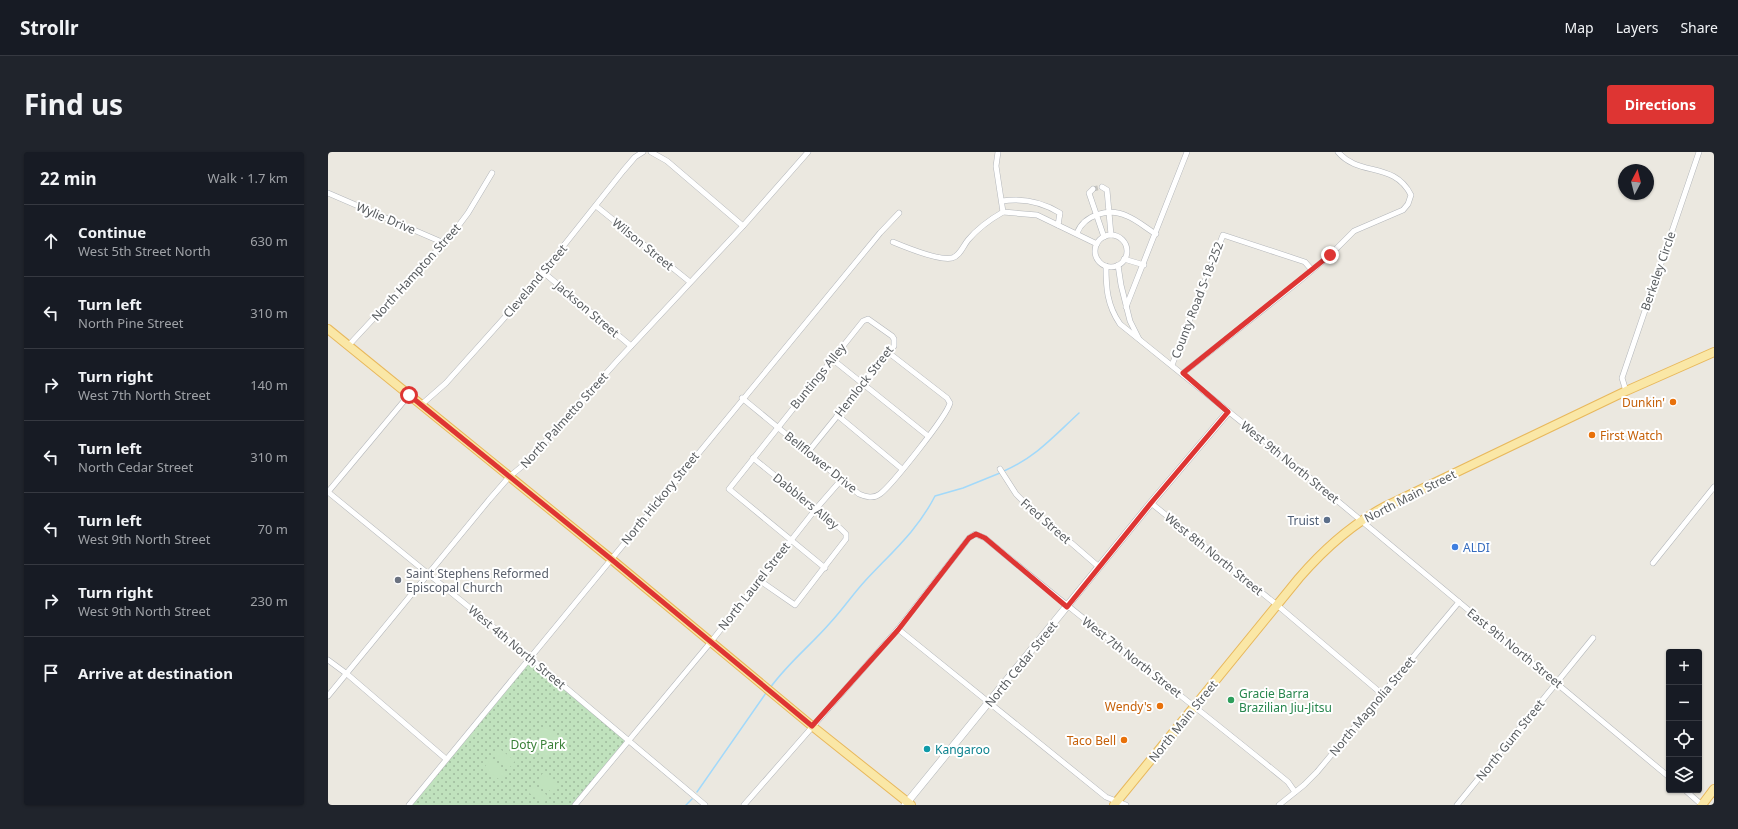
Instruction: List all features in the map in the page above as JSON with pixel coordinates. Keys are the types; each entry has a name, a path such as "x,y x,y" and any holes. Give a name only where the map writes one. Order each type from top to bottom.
{"main road":[{"path":"328,329 611,559 710,643 746,670 908,804"},
{"name":"North Main Street","path":"1115,803 1312,563 1361,521 1386,506 1626,391 1714,352"},
{"path":"1702,805 1714,789"}],"street":[{"name":"Cleveland Street","path":"421,405 446,383 543,272 635,157 643,152"},
{"path":"651,152 667,161 744,226"},
{"name":"North Palmetto Street","path":"328,696 509,477 526,463 631,346 744,226 808,152"},
{"path":"998,152 996,166 1003,212"},
{"path":"1126,307 1144,265 1187,152"},
{"path":"1183,373 1298,282 1311,269 1329,256 1354,231 1403,210 1408,204 1410,195 1406,186 1397,177 1344,160 1338,152"},
{"name":"Berkeley Circle","path":"1626,391 1622,378 1699,152"},
{"name":"North Hampton Street","path":"348,346 444,243 468,213 492,173"},
{"path":"1102,187 1107,190 1111,235"},
{"path":"1093,189 1089,193 1104,237"},
{"name":"Wylie Drive","path":"328,193 444,243"},
{"path":"1002,201 1011,200 1041,203 1060,213 1058,225"},
{"name":"Wilson Street","path":"596,206 690,282"},
{"path":"893,242 916,251 945,258 952,258 962,250 979,228 1003,212 1037,215 1097,244"},
{"name":"North Hickory Street","path":"408,805 742,398 880,233 900,213"},
{"path":"1077,234 1083,223 1096,215 1118,213 1127,216 1156,234"},
{"path":"1111,235 1116,236 1124,243 1126,253 1124,259 1118,265 1106,266 1098,261 1095,252 1097,244 1104,237 1111,235"},
{"name":"County Road S-18-252","path":"1172,365 1223,235 1305,262 1311,269"},
{"path":"1124,259 1144,265"},
{"name":"West 9th North Street","path":"1118,265 1126,307 1130,321 1139,339"},
{"name":"West 9th North Street","path":"1106,266 1107,299 1112,312 1122,326 1183,373 1228,412 1361,521"},
{"name":"Jackson Street","path":"543,272 631,346"},
{"name":"Hemlock Street","path":"808,452 894,346 894,339 892,336 868,319 863,321"},
{"name":"Buntings Alley","path":"791,540 729,489 863,321"},
{"path":"1122,326 1130,321"},
{"name":"Bellflower Drive","path":"742,398 842,478 859,494 868,497 878,495 902,469 949,407 949,400 889,353"},
{"path":"832,359 928,436"},
{"path":"328,492 409,395"},
{"name":"North Cedar Street","path":"908,804 1151,503 1228,412"},
{"path":"837,415 902,469"},
{"name":"Dabblers Alley","path":"753,458 846,534 846,539 825,568"},
{"name":"Fred Street","path":"1000,469 1016,494 1024,502 1099,567"},
{"name":"North Laurel Street","path":"575,805 710,643 842,478"},
{"path":"1653,563 1714,487"},
{"name":"West 4th North Street","path":"328,492 629,740 705,805"},
{"name":"West 8th North Street","path":"1151,503 1277,605 1382,694"},
{"name":"East 9th North Street","path":"1361,521 1557,682 1666,774"},
{"name":"West 7th North Street","path":"898,630 969,538 976,534 985,538 1067,607 1195,706 1288,782 1295,792"},
{"path":"759,580 795,605 825,568 791,540"},
{"name":"North Magnolia Street","path":"1279,805 1304,785 1317,772 1459,602"},
{"path":"744,805 898,630 1106,797 1115,803 1126,805"},
{"name":"North Gum Street","path":"1457,805 1593,638"},
{"path":"328,660 347,674 446,759"},
{"path":"1688,793 1702,805"}],"green space":[{"name":"Doty Park","path":"529,658 629,740 575,805 409,805"},
{"path":"545,726 560,739 554,746 539,734"},
{"path":"535,738 550,751 545,758 529,745"},
{"path":"500,749 515,761 509,768 494,756"},
{"path":"490,760 506,773 500,780 484,768"},
{"path":"543,773 558,786 553,793 537,781"},
{"path":"534,785 549,797 543,804 528,792"}],"waterway":[{"path":"1004,471 1035,453 1079,413"},
{"path":"770,688 784,671 835,618 865,581 912,531 928,509 935,496 963,488 1000,473"},
{"path":"697,792 766,693"},
{"path":"686,805 692,799"}],"tunnel":[{"path":"1093,189 1102,187"}],"place":[{"name":"Dunkin'","path":"1673,402"},
{"name":"First Watch","path":"1592,435"},
{"name":"Truist","path":"1327,520"},
{"name":"ALDI","path":"1455,547"},
{"name":"Saint Stephens Reformed Episcopal Church","path":"398,580"},
{"name":"Gracie Barra Brazilian Jiu-Jitsu","path":"1231,700"},
{"name":"Wendy's","path":"1160,706"},
{"name":"Taco Bell","path":"1124,740"},
{"name":"Kangaroo","path":"927,749"}],"route":[{"path":"409,395 611,559 710,643 746,670 812,726 898,630 969,538 976,534 985,538 1067,607 1151,503 1228,412 1183,373 1330,255"}]}
